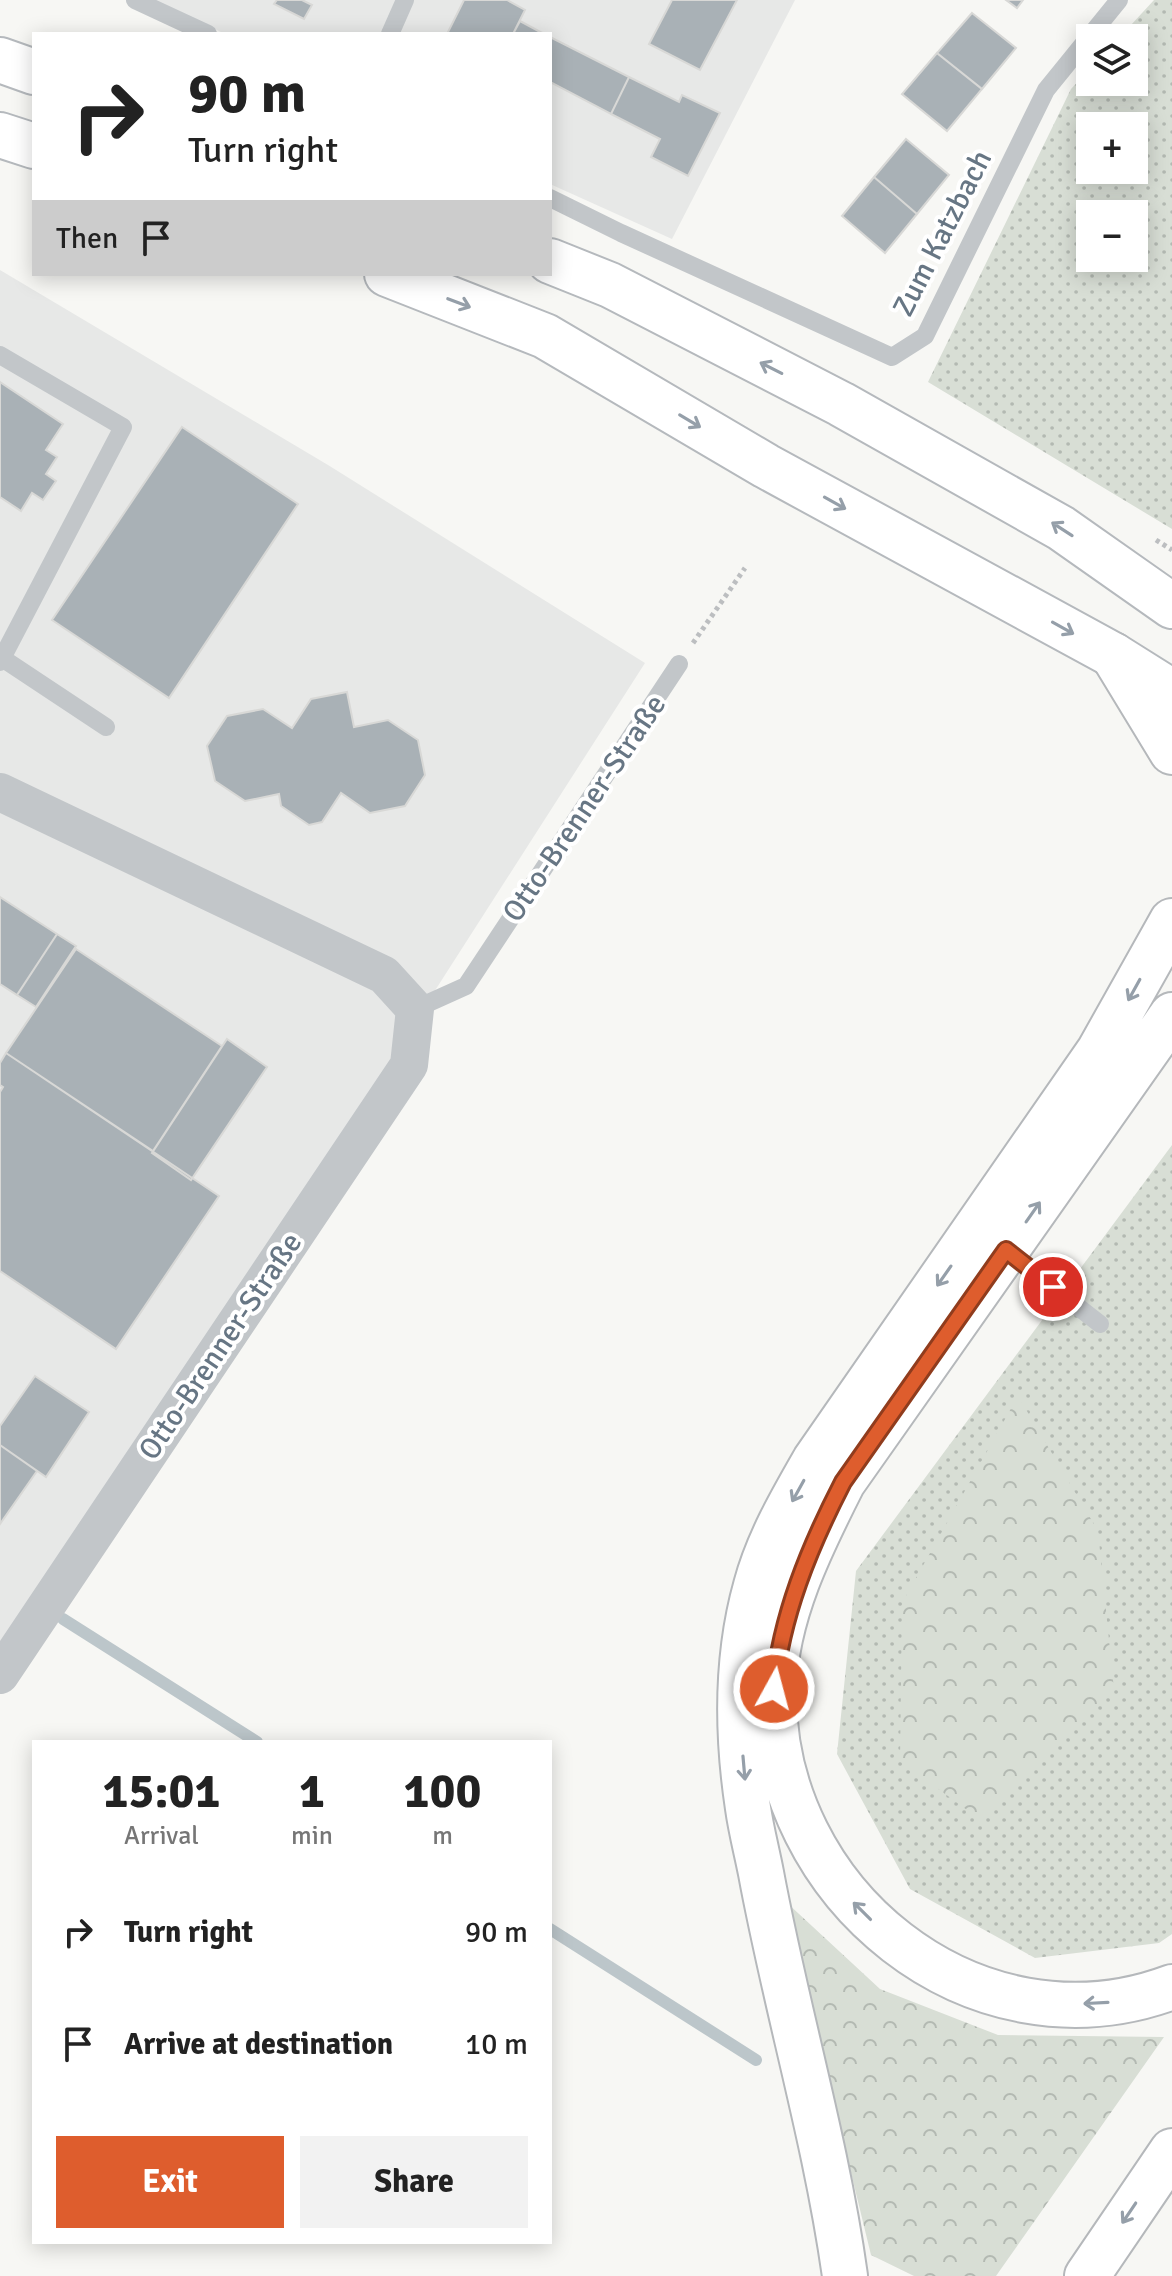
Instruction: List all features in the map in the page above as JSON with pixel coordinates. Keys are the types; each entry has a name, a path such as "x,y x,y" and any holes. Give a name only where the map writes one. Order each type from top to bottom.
{"main road":[{"path":"0,60 32,71"},
{"path":"0,135 32,145"},
{"path":"552,262 610,285 841,404 1061,528 1172,606"},
{"path":"392,276 545,336 766,466 1113,655 1172,692"},
{"path":"1113,655 1172,752"},
{"path":"1172,921 992,1239 843,1482 794,1593 777,1657 774,1689 778,1746 802,1825 826,1869 858,1908 917,1959 969,1984 1025,2000 1081,2004 1127,2000 1172,1987"},
{"path":"845,2276 748,1809 740,1714 743,1653 756,1586 766,1555 796,1494 847,1412 992,1239 1172,1015"},
{"path":"1087,2276 1172,2151"}],"street":[{"path":"0,792 384,975 415,1009"},
{"name":"Otto-Brenner-Straße","path":"0,1675 409,1065 415,1009"}],"lane":[{"path":"135,0 204,32"},
{"path":"391,32 405,0"},
{"name":"Zum Katzbach","path":"552,199 892,357 925,336 1046,90 1119,0"},
{"path":"0,355 123,427 1,660 106,727"},
{"name":"Otto-Brenner-Straße","path":"415,1009 466,986 679,664"},
{"path":"992,1239 1100,1324"}],"path":[{"path":"679,664 745,568"}],"shaded area":[{"path":"155,0 795,0 672,239 552,185 552,32 221,32"},
{"path":"0,270 328,465 645,663 0,1669"}],"green space":[{"path":"1154,0 1172,0 1172,529 928,382 1076,84 1076,96 1148,96 1148,24 1132,24"},
{"path":"1172,1145 1172,1934 1159,1943 1035,1958 910,1889 837,1754 856,1571"},
{"path":"1018,1396 1098,1531 1114,1690 978,1818 900,1761 902,1603"},
{"path":"785,1901 880,1989 998,2035 1164,2037 996,2276 914,2276 871,2255"}],"building":[{"path":"277,0 302,0 312,5 304,19 274,4"},
{"path":"464,0 507,0 525,10 514,32 448,32"},
{"path":"672,0 737,0 700,70 649,44"},
{"path":"1006,0 1023,0 1017,8"},
{"path":"972,13 1016,48 982,89 937,53"},
{"path":"520,21 540,32 514,32"},
{"path":"552,38 629,77 611,114 552,83"},
{"path":"937,53 982,89 947,131 902,94"},
{"path":"629,77 679,102 682,95 720,113 688,176 651,157 660,139 611,114"},
{"path":"906,139 949,175 917,214 874,177"},
{"path":"874,177 917,214 885,253 842,216"},
{"path":"0,382 63,424 46,450 57,457 46,474 56,481 43,500 32,493 21,511 0,497"},
{"path":"182,427 298,504 169,698 52,620"},
{"path":"347,692 354,727 388,720 418,740 425,775 405,806 370,813 341,793 322,822 309,825 281,806 279,794 245,801 215,781 207,746 227,716 263,709 292,728 311,699"},
{"path":"0,897 57,934 17,995 0,984"},
{"path":"57,934 76,946 36,1007 17,995"},
{"path":"76,949 222,1046 153,1151 6,1053"},
{"path":"227,1039 267,1067 191,1180 152,1153"},
{"path":"6,1053 219,1196 116,1349 0,1271 0,1092 3,1087 0,1085 0,1063"},
{"path":"35,1376 89,1412 46,1477 0,1445 0,1426"},
{"path":"0,1445 37,1471 0,1524"}],"waterway":[{"path":"63,1619 254,1740"},
{"path":"552,1930 756,2060"}],"route":[{"path":"774,1689 777,1657 794,1593 843,1482 1006,1250 1053,1287"}]}
